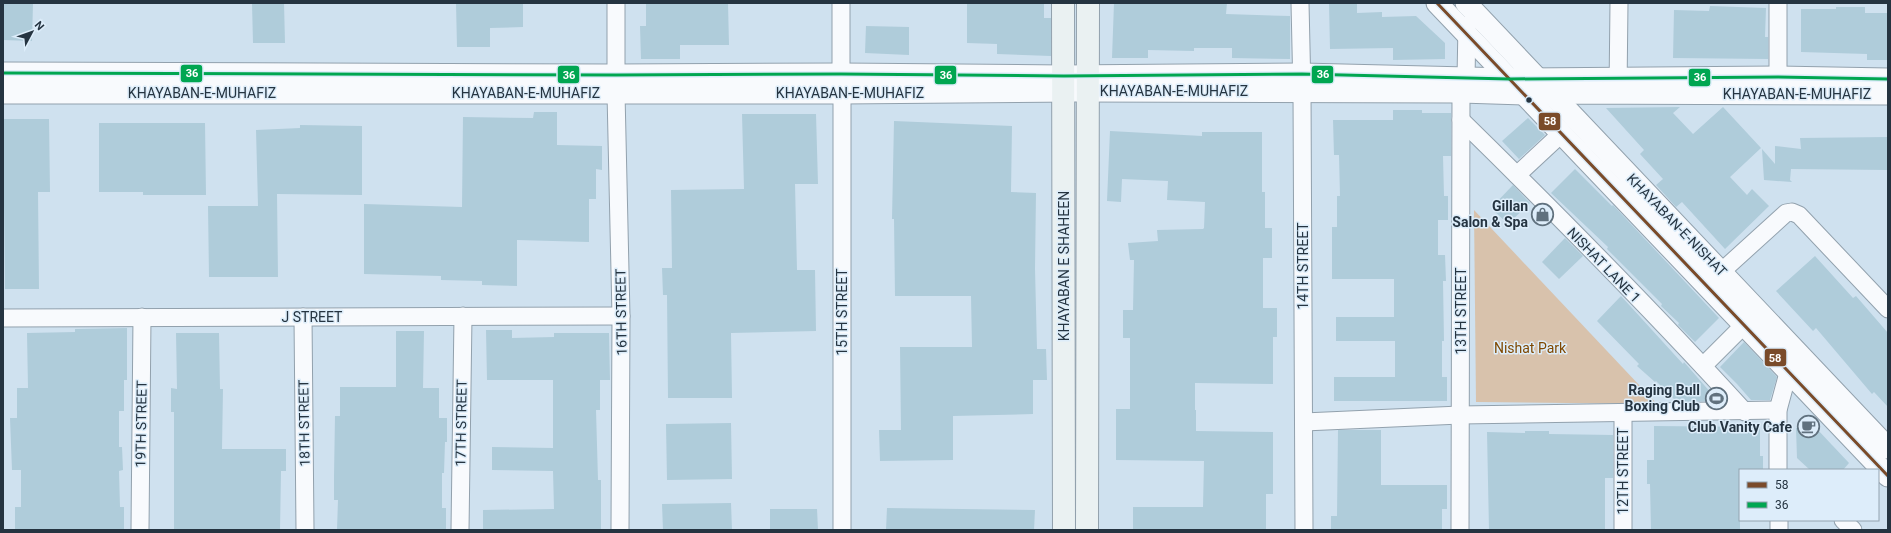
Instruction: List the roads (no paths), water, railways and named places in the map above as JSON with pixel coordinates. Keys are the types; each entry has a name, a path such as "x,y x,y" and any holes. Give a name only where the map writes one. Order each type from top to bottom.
{"main road":[{"name":"KHAYABAN E SHAHEEN","path":"1063,3 1064,530"},
{"name":"KHAYABAN E SHAHEEN","path":"1087,530 1088,3"}],"street":[{"name":"16TH STREET","path":"616,3 616,84 621,316 620,530"},
{"name":"15TH STREET","path":"841,3 842,530"},
{"name":"14TH STREET","path":"1300,3 1302,83 1304,530"},
{"name":"KHAYABAN-E-NISHAT","path":"1437,3 1743,326 1888,476"},
{"path":"1618,85 1620,3"},
{"path":"1778,3 1778,85"},
{"name":"KHAYABAN-E-NISHAT","path":"1468,4 1888,448"},
{"name":"13TH STREET","path":"1460,530 1461,120 1468,4"},
{"path":"3,73 496,84"},
{"name":"KHAYABAN-E-MUHAFIZ","path":"1464,85 1536,77 1618,85 1778,85 1888,79"},
{"name":"KHAYABAN-E-MUHAFIZ","path":"3,93 496,84 1302,83 1464,85 1524,94 1551,93 1618,85"},
{"name":"KHAYABAN-E-MUHAFIZ","path":"1778,85 1888,94"},
{"name":"NISHAT LANE 1","path":"1461,120 1517,175 1703,366 1745,412"},
{"path":"1517,175 1561,134"},
{"path":"1722,272 1786,213 1792,212 1799,215 1888,309"},
{"name":"17TH STREET","path":"460,530 463,316"},
{"name":"J STREET","path":"3,318 621,316"},
{"name":"19TH STREET","path":"140,530 142,317"},
{"name":"18TH STREET","path":"303,317 305,530"},
{"path":"1703,366 1743,326"},
{"path":"1782,466 1778,410 1795,350"},
{"path":"1304,422 1460,415 1745,412 1778,410"},
{"name":"12TH STREET","path":"1623,413 1623,530"},
{"path":"1844,521 1853,530"}],"place":[{"name":"Gillan Salon & Spa","path":"1543,214"},
{"name":"Raging Bull Boxing Club","path":"1716,398"},
{"name":"Club Vanity Cafe","path":"1808,427"}],"park label":[{"name":"Nishat Park","path":"1530,348"}]}
